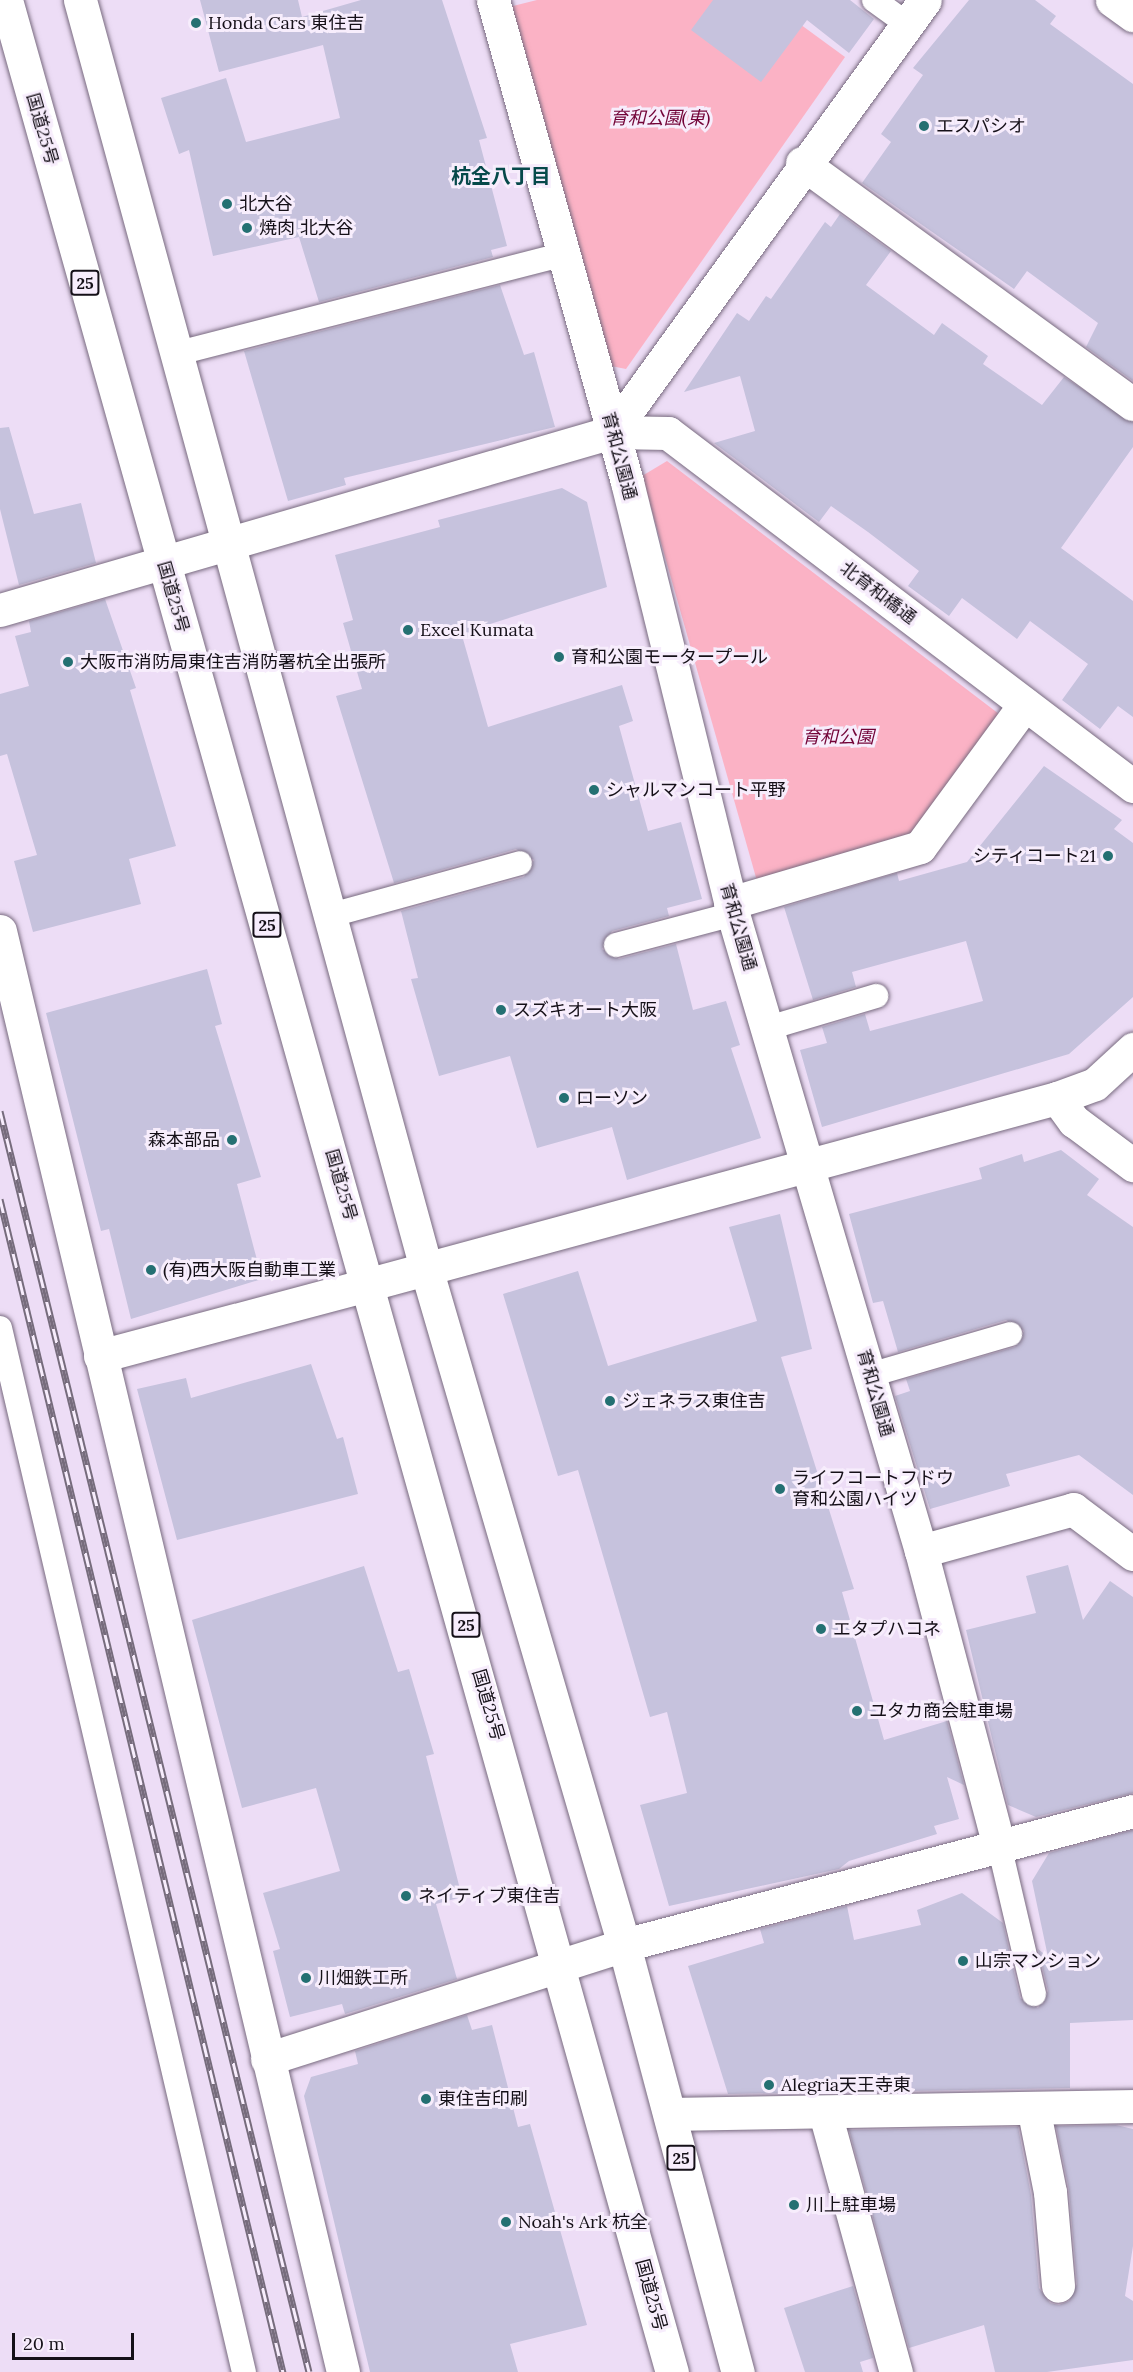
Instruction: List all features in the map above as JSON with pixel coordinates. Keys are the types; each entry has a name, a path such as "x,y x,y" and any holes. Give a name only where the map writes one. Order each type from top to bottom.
{"main road":[{"name":"国道25号","path":"6,0 562,1966 672,2372"},
{"name":"25","path":"80,0 328,916 426,1268 624,1945 738,2372"},
{"name":"育和公園通","path":"493,0 612,432 732,908 921,1551 1000,1849"},
{"path":"1112,0 1133,15"},
{"path":"612,432 802,163 916,12"},
{"path":"802,163 1133,404"},
{"name":"北育和橋通","path":"0,610 227,547 612,432 668,433 1133,786"},
{"path":"732,908 920,848 1025,704"},
{"path":"0,931 343,2372"},
{"path":"100,1356 1057,1098 1095,1084 1133,1049"},
{"path":"1057,1098 1074,1121 1133,1165"},
{"path":"921,1551 1072,1509 1133,1554"},
{"path":"267,2059 624,1945 1000,1849 1133,1811"},
{"path":"670,2114 1034,2112 1133,2106"},
{"path":"1034,2112 1050,2192 1058,2286"},
{"path":"825,2113 896,2372"}],"lane":[{"path":"874,0 916,12"},
{"path":"175,354 564,254"},
{"path":"328,916 520,863"},
{"path":"616,945 732,908"},
{"path":"768,1028 876,996"},
{"path":"0,1328 244,2372"},
{"path":"870,1376 1010,1334"},
{"path":"1000,1849 1034,1994"}],"green space":[{"name":"育和公園(東)","path":"537,0 767,0 845,57 626,369 606,365 509,7"},
{"name":"育和公園","path":"667,461 1003,717 914,836 757,881 642,476"}],"building":[{"path":"200,0 298,0 302,17 361,0 442,0 487,138 479,140 507,246 491,250 493,257 319,302 299,237 213,256 189,150 179,154 161,98 226,78 246,142 340,118 323,45 219,72"},
{"path":"713,0 850,0 874,19 849,53 807,20 761,82 691,30"},
{"path":"969,0 1035,0 1056,16 1050,24 1133,84 1133,381 1086,347 1098,323 1027,271 1014,289 862,183 891,142 881,134 923,75 913,68"},
{"path":"840,214 891,251 866,285 934,335 942,323 988,356 983,364 1042,405 1064,377 1133,422 1133,447 1061,548 1133,601 1133,717 1118,706 1100,729 1062,700 1088,664 1030,621 1017,639 962,598 949,616 908,586 919,571 868,532 831,506 819,522 714,443 755,431 740,376 684,392 737,313 749,321 766,296 771,299 825,222 831,227"},
{"path":"500,285 524,355 534,352 555,427 344,478 346,485 288,501 244,351"},
{"path":"9,427 34,514 81,503 96,563 19,585 0,509 0,428"},
{"path":"562,488 587,502 607,587 471,630 473,636 463,639 488,727 622,685 633,721 619,726 648,831 681,822 702,899 667,908 669,916 612,931 602,949 619,959 676,944 693,1010 726,1001 740,1045 731,1048 761,1138 627,1180 612,1127 537,1148 510,1056 439,1076 411,979 418,978 401,911 524,877 534,860 516,849 394,883 336,696 362,689 343,623 353,620 335,555 440,527 438,520"},
{"path":"105,599 136,688 130,690 176,846 129,859 141,904 33,932 14,861 37,855 7,754 0,756 0,694 29,686 15,636 31,632 29,621"},
{"path":"1044,766 1122,820 1114,829 1133,843 1133,997 1069,1054 822,1127 800,1050 827,1043 822,1027 865,1014 870,1031 983,1001 966,941 852,972 856,987 813,1000 784,907 897,873 899,881 967,862"},
{"path":"207,969 222,1024 215,1026 261,1177 237,1184 262,1279 131,1319 109,1229 101,1231 46,1013"},
{"path":"1061,1150 1099,1179 1087,1195 1133,1227 1133,1495 1079,1455 1006,1474 1010,1486 930,1509 895,1396 910,1391 906,1379 1015,1347 1024,1331 1006,1320 898,1352 883,1301 873,1303 849,1214 982,1179 979,1168 1022,1154 1024,1162"},
{"path":"780,1214 812,1349 781,1357 854,1589 842,1592 884,1740 947,1721 964,1785 947,1777 959,1819 934,1826 937,1834 849,1861 839,1869 669,1906 640,1805 687,1793 667,1712 650,1717 578,1470 558,1476 503,1294 578,1271 608,1366 757,1321 729,1227"},
{"path":"311,1364 337,1439 343,1437 358,1494 177,1540 137,1389 186,1378 191,1398"},
{"path":"1068,1565 1083,1620 1110,1581 1133,1597 1133,1793 1036,1817 1008,1805 966,1630 1036,1613 1026,1576"},
{"path":"364,1566 398,1672 409,1669 434,1754 426,1756 462,1897 436,1904 457,1979 345,2014 342,2004 290,2017 273,1951 280,1949 263,1893 340,1871 316,1788 242,1808 192,1620"},
{"path":"1133,1830 1133,2020 1070,2023 1070,2088 728,2094 688,1966 764,1943 760,1929 847,1906 854,1940 921,1925 917,1910 962,1893 1003,1923 1020,1998 1038,2008 1048,1991 1038,1949 1048,1957 1032,1881 1049,1853"},
{"path":"467,2015 472,2030 492,2025 518,2127 530,2124 587,2325 510,2344 518,2372 370,2372 304,2096 311,2077 358,2064 355,2051"},
{"path":"1116,2125 1133,2129 1133,2246 1125,2296 1133,2301 1133,2360 1047,2372 995,2372 984,2325 909,2348 849,2130 1018,2127 1031,2195 1039,2288 1050,2303 1059,2305 1069,2301 1077,2284 1069,2190 1056,2126"},
{"path":"853,2286 873,2358 860,2362 863,2372 805,2372 784,2308"}],"railway":[{"path":"0,1111 309,2372"},
{"path":"0,1199 283,2372"}],"place":[{"name":"Honda Cars 東住吉","path":"196,23"},
{"name":"エスパシオ","path":"924,126"},
{"name":"北大谷","path":"227,204"},
{"name":"焼肉 北大谷","path":"247,228"},
{"name":"Excel Kumata","path":"408,630"},
{"name":"育和公園モータープール","path":"559,657"},
{"name":"大阪市消防局東住吉消防署杭全出張所","path":"68,662"},
{"name":"シャルマンコート平野","path":"594,790"},
{"name":"シティコート21","path":"1108,856"},
{"name":"スズキオート大阪","path":"501,1010"},
{"name":"ローソン","path":"564,1098"},
{"name":"森本部品","path":"232,1140"},
{"name":"(有)西大阪自動車工業","path":"151,1270"},
{"name":"ジェネラス東住吉","path":"610,1401"},
{"name":"ライフコートフドウ 育和公園ハイツ","path":"780,1489"},
{"name":"エタプハコネ","path":"821,1629"},
{"name":"ユタカ商会駐車場","path":"857,1711"},
{"name":"ネイティブ東住吉","path":"406,1896"},
{"name":"山宗マンション","path":"963,1961"},
{"name":"川畑鉄工所","path":"306,1978"},
{"name":"Alegria天王寺東","path":"769,2085"},
{"name":"東住吉印刷","path":"426,2099"},
{"name":"川上駐車場","path":"794,2205"},
{"name":"Noah's Ark 杭全","path":"506,2222"}],"district":[{"name":"杭全八丁目","path":"501,175"}]}
